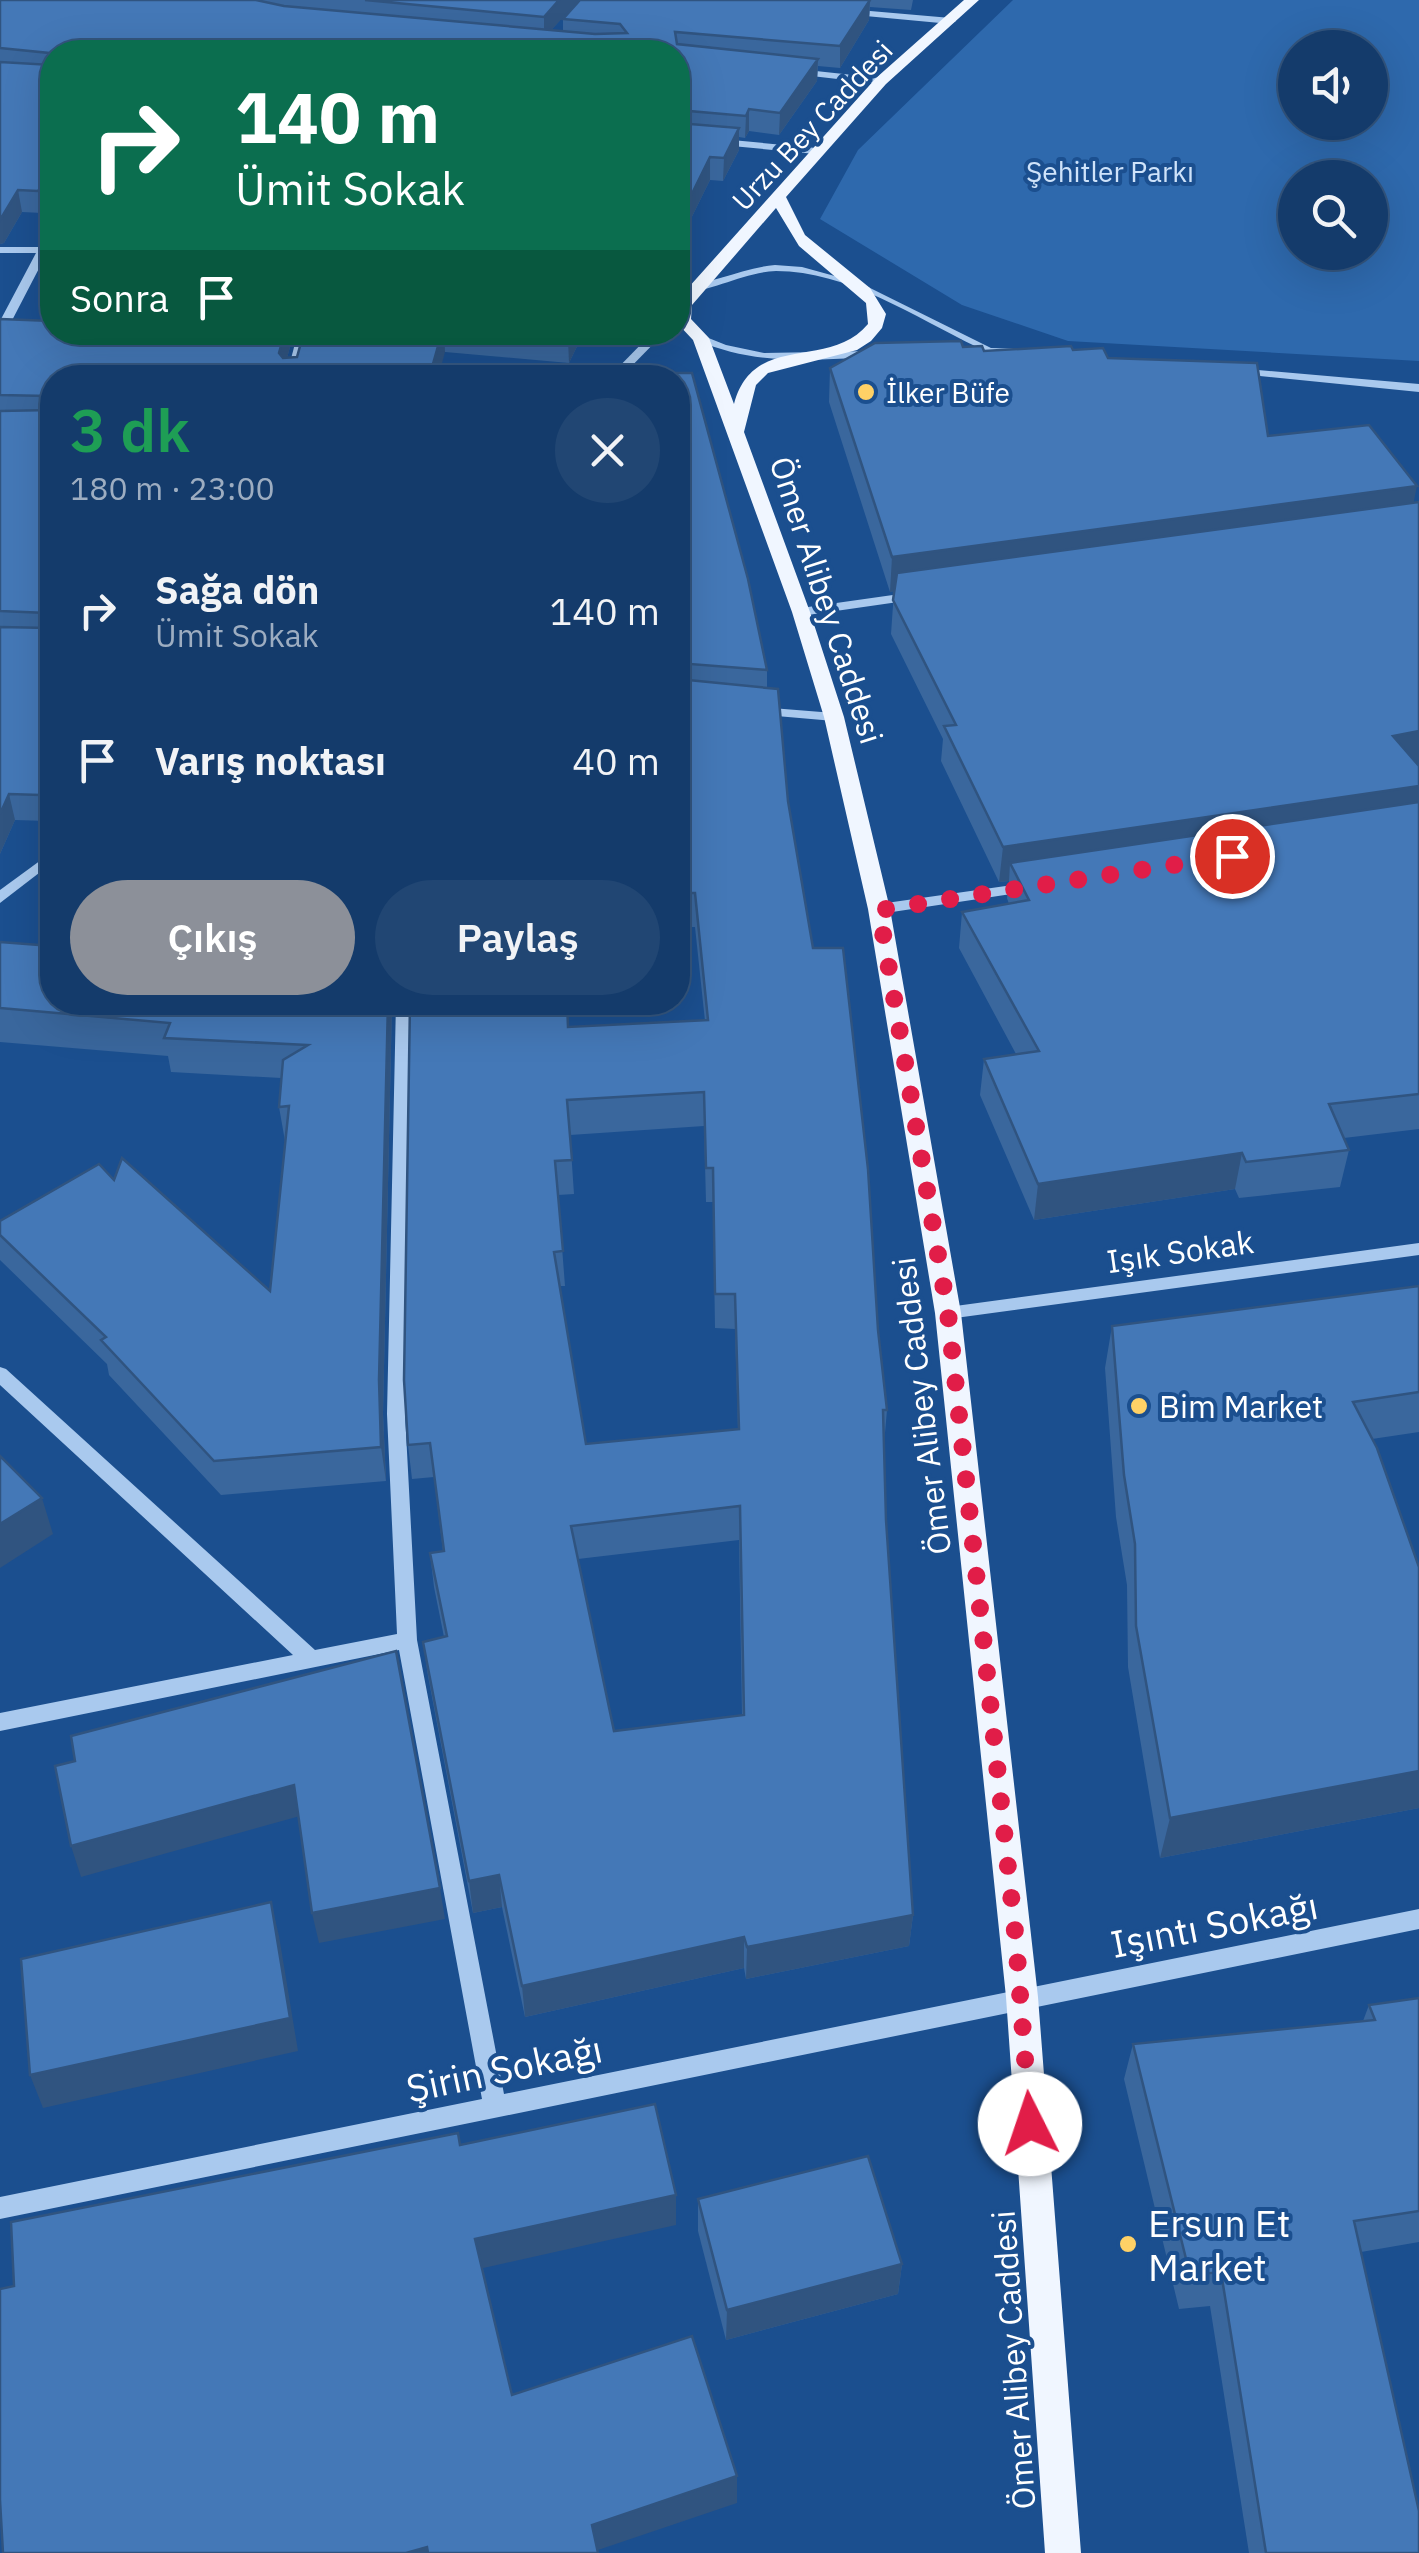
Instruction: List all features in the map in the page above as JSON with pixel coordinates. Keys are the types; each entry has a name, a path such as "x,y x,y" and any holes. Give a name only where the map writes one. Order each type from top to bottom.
{"main road":[{"name":"Urzu Bey Caddesi","path":"690,291 881,81 972,0"},
{"path":"735,433 751,380 771,366 839,350 862,340 875,326 879,312 873,298 802,242 778,195"},
{"name":"Ömer Alibey Caddesi","path":"690,326 701,338 834,717 879,910 948,1313 1022,1998 1063,2553"}],"street":[{"path":"834,10 950,21"},
{"path":"788,71 881,81"},
{"path":"690,139 816,150"},
{"path":"0,250 40,250"},
{"path":"0,332 40,264"},
{"path":"690,296 742,271 807,270 857,286 990,349"},
{"path":"701,338 747,355 890,353"},
{"path":"626,365 647,345"},
{"path":"950,350 1048,354"},
{"path":"1224,370 1419,388"},
{"path":"800,612 928,594"},
{"path":"735,709 834,717"},
{"path":"1,897 40,866"},
{"path":"879,910 1049,884"},
{"path":"404,1015 396,1414 407,1640 495,2105"},
{"name":"Işık Sokak","path":"948,1313 1419,1249"},
{"path":"0,1374 311,1659"},
{"path":"0,1722 407,1640"},
{"name":"Işıntı Sokağı","path":"1022,1998 1419,1919"},
{"name":"Şirin Sokağı","path":"0,2208 1022,1998"}],"green space":[{"name":"Şehitler Parkı","path":"1013,0 1419,0 1419,361 1068,341 962,305 820,219 858,150"}],"building":[{"path":"0,0 256,0 284,6 595,34 627,33 620,24 563,19 580,0 870,0 840,46 675,32 676,40 40,40 40,52 0,48"},
{"path":"365,0 559,0 544,17"},
{"path":"690,45 818,59 780,113 749,109 746,116 690,111"},
{"path":"0,62 40,64 40,188 18,190 0,220"},
{"path":"690,124 739,128 724,158 710,157 690,198"},
{"path":"0,319 40,321 40,345 281,345 279,353 283,358 297,357 300,345 438,345 433,365 40,365 40,396 0,395"},
{"path":"961,341 963,347 982,346 984,351 1071,346 1073,350 1103,348 1108,358 1257,363 1268,436 1369,425 1417,486 892,557 830,368 875,343"},
{"path":"690,373 748,579 767,670 690,664"},
{"path":"40,410 40,613 0,611 0,411"},
{"path":"1419,502 1419,731 1393,736 1419,766 1419,786 1003,847 944,726 956,725 893,600 897,573"},
{"path":"0,627 40,628 40,795 9,794 0,814"},
{"path":"690,680 778,689 788,801 813,948 843,948 868,1169 887,1410 883,1410 886,1520 913,1915 747,1947 744,1937 522,1986 499,1875 469,1881 423,1642 447,1636 430,1553 444,1551 430,1443 408,1445 404,1380 410,1015 568,1015 568,1027 708,1020 695,893 690,893","holes":["704,1092 706,1168 713,1168 715,1294 735,1294 739,1429 586,1444 554,1252 563,1251 555,1161 572,1160 567,1100","740,1506 744,1715 614,1731 571,1526"]},
{"path":"1419,802 1419,1094 1329,1104 1349,1150 1246,1162 1242,1153 1038,1184 984,1059 1039,1051 962,912 1029,900 1010,863"},
{"path":"0,942 40,945 40,1012 0,1008"},
{"path":"79,1015 388,1015 379,1380 381,1447 214,1461 101,1340 106,1337 0,1235 0,1221 99,1164 114,1180 122,1158 270,1291 289,1106 279,1107 283,1060 308,1045 164,1038 170,1023"},
{"path":"1419,1286 1419,1392 1353,1402 1377,1448 1419,1567 1419,1771 1170,1818 1136,1626 1135,1544 1124,1475 1112,1326"},
{"path":"0,1456 42,1498 0,1524"},
{"path":"396,1651 440,1888 312,1913 294,1785 71,1846 55,1766 75,1761 71,1736"},
{"path":"271,1902 290,2018 30,2075 21,1959"},
{"path":"1419,1998 1419,2211 1354,2221 1419,2511 1419,2553 1266,2553 1221,2272 1190,2275 1133,2044 1375,2020 1369,2005"},
{"path":"655,2104 676,2195 475,2239 512,2395 692,2336 737,2476 592,2525 598,2553 428,2553 427,2547 406,2553 3,2553 0,2289 14,2286 11,2222 458,2133 460,2145"},
{"path":"868,2156 902,2264 727,2310 698,2199"}],"place":[{"name":"İlker Büfe","path":"866,392"},
{"name":"Bim Market","path":"1139,1406"},
{"name":"Ersun Et Market","path":"1128,2244"}],"route":[{"path":"1030,2124 1022,1998 948,1313 879,910 1232,856"}]}
